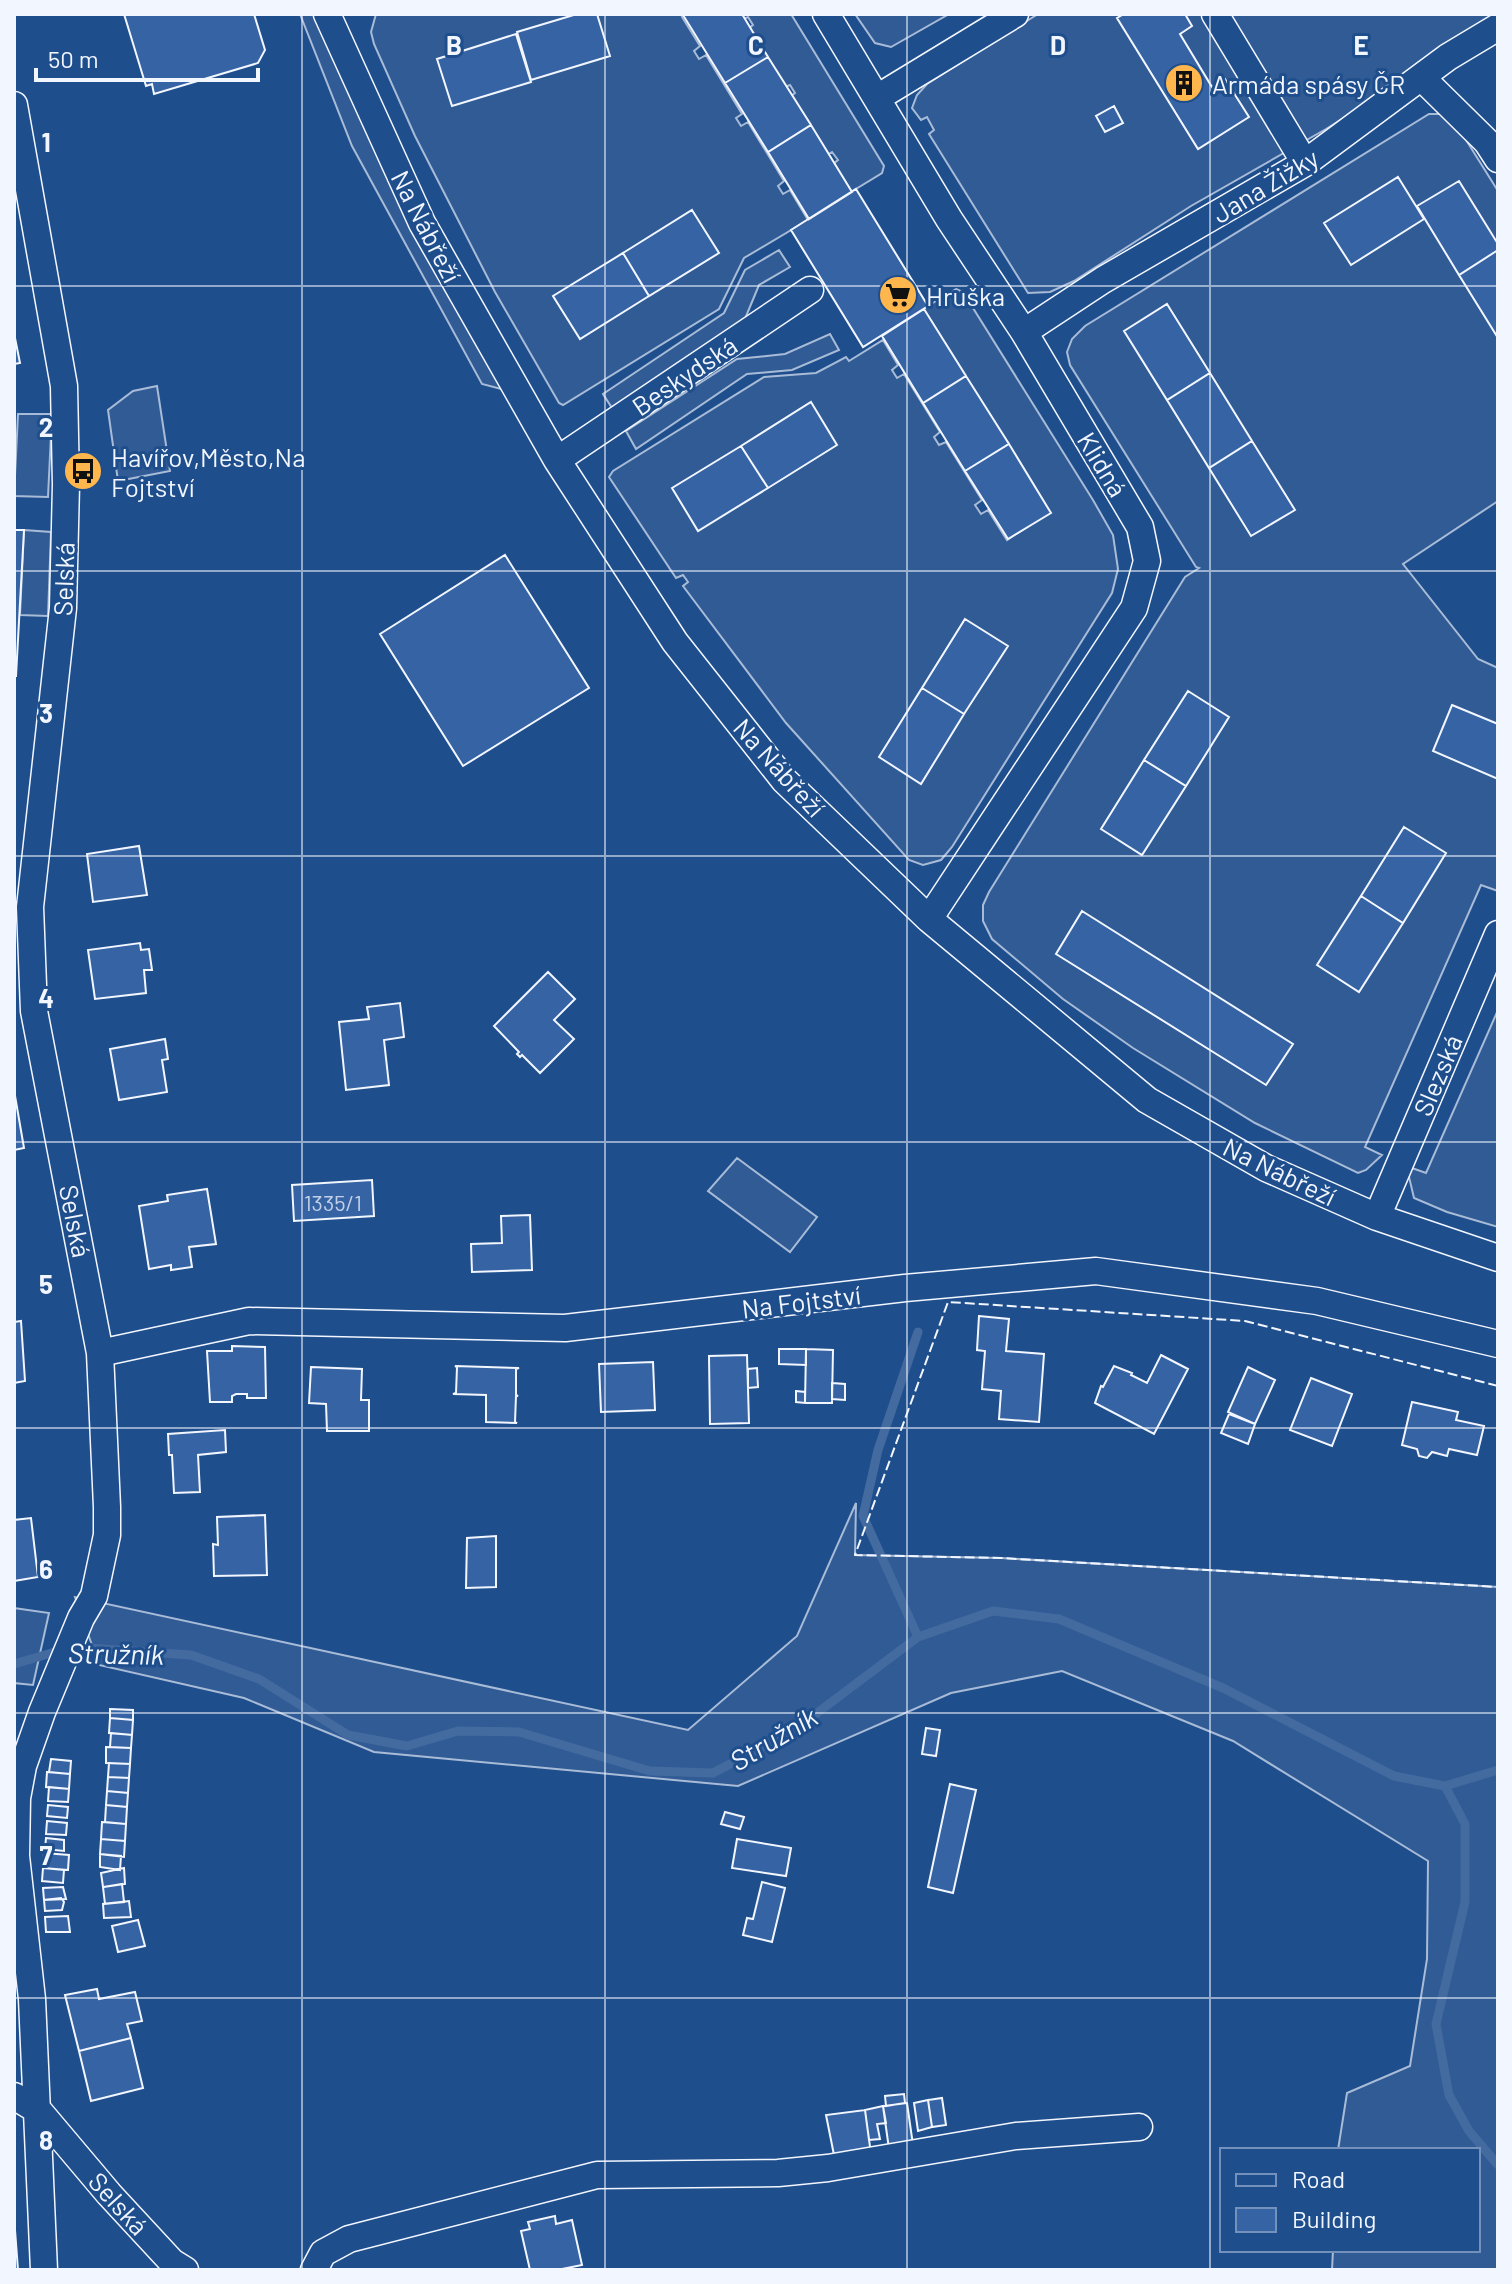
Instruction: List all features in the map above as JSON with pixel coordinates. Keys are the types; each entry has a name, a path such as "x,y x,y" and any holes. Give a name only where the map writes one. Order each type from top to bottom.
{"street":[{"name":"Na Nábřeží","path":"327,14 422,223 557,460 675,642 784,780 929,919 1147,1100 1266,1168 1377,1217 1498,1258"},
{"name":"Klidná","path":"826,14 949,219 1024,332 1140,527 1147,561 1134,608 929,919"},
{"path":"877,98 1015,14"},
{"path":"1215,14 1305,163"},
{"name":"Jana Žižky","path":"1024,332 1103,280 1305,163 1448,57 1498,27"},
{"path":"1422,78 1487,142 1498,159"},
{"name":"Selská","path":"14,105 64,386 66,424 63,608 30,907 34,1011 100,1353 107,1535 94,1596 81,1618 23,1766 15,1829 32,1999 39,2111 109,2194 172,2262 185,2270"},
{"name":"Beskydská","path":"557,460 810,290"},
{"name":"Slezská","path":"1377,1217 1498,934"},
{"name":"Na Fojtství","path":"100,1353 249,1321 565,1328 905,1288 1096,1271 1317,1301 1498,1344"},
{"path":"14,2096 39,2111 44,2270"},
{"path":"314,2270 323,2253 349,2239 597,2175 778,2173 828,2168 1016,2136 1139,2127"}],"shaded area":[{"path":"300,14 319,14 505,390 482,384 352,146"},
{"path":"376,14 685,14 682,17 700,46 694,51 699,59 706,55 742,114 736,118 741,126 748,122 784,181 778,186 783,194 790,190 808,220 744,258 719,309 563,405 495,292 415,136 374,44 371,32"},
{"path":"740,14 791,14 884,166 882,173 851,192 833,164 838,160 832,152 827,155 791,96 795,93 790,85 785,87 749,28 753,25 748,17 744,19"},
{"path":"855,14 949,14 891,47 875,43"},
{"path":"1038,14 1498,14 1498,21 1326,129 1191,206 1074,281 1050,292 1028,293 929,134 934,130 927,117 921,120 912,108 917,95 927,84"},
{"path":"1429,114 1442,114 1456,124 1498,191 1498,501 1403,564 1478,659 1498,668 1498,891 1481,885 1365,1147 1382,1155 1358,1173 1255,1123 1133,1048 1063,999 992,939 983,921 983,905 1185,577 1199,568 1070,365 1067,352 1072,339 1085,326"},
{"path":"779,250 790,267 759,285 742,326 614,411 603,394 724,313 745,270"},
{"path":"956,289 963,292 1093,500 1113,535 1118,569 1112,593 952,847 941,860 923,865 909,860 786,723 683,586 688,582 683,575 676,578 609,477 613,471 764,377 816,373 846,357 849,361 883,340 898,365 892,370 897,378 904,374 940,432 934,437 939,445 946,442 982,500 975,505 981,514 988,510 1007,540 1049,513 923,309"},
{"path":"830,334 839,350 792,370 747,374 636,449 626,431 737,359 785,354"},
{"path":"157,386 170,471 118,481 108,410 133,391"},
{"path":"18,414 52,414 48,497 14,496"},
{"path":"24,530 51,532 48,616 20,615"},
{"path":"1498,1010 1498,1227 1447,1212 1414,1198 1409,1167 1426,1173"},
{"path":"737,1158 817,1217 790,1252 708,1191"},
{"path":"856,1503 855,1555 1001,1558 1498,1587 1498,2270 1332,2270 1333,2252 1480,2252 1480,2148 1338,2148 1347,2093 1410,2066 1427,1959 1428,1861 1233,1741 1062,1671 951,1693 738,1786 374,1752 244,1698 99,1665 75,1597 688,1730 797,1636"},
{"path":"14,1608 49,1613 33,1685 14,1683"}],"building":[{"path":"124,14 254,14 265,50 258,63 154,94 152,84 146,86"},
{"path":"577,14 597,14 610,56 531,80 517,32"},
{"path":"685,14 742,14 768,57 725,83"},
{"name":"Armáda spásy ČR","path":"1124,14 1185,14 1192,26 1180,34 1212,87 1225,79 1249,117 1198,149 1117,18"},
{"path":"516,34 531,82 452,106 437,59"},
{"path":"768,57 811,125 768,152 725,83"},
{"path":"1114,106 1123,123 1105,132 1096,116"},
{"path":"811,125 852,192 809,219 768,152"},
{"path":"1398,177 1424,219 1351,265 1324,223"},
{"path":"1459,181 1498,244 1498,250 1459,275 1417,206"},
{"path":"856,189 928,306 863,347 791,230"},
{"path":"692,210 719,253 649,296 623,253"},
{"path":"1498,250 1498,338 1459,275"},
{"path":"623,253 649,296 580,339 553,296"},
{"path":"1167,304 1210,373 1167,400 1124,331"},
{"path":"924,309 966,376 923,403 882,336"},
{"path":"14,333 20,363 14,364"},
{"path":"1210,373 1252,441 1209,468 1167,400"},
{"path":"966,376 1009,444 965,471 923,403"},
{"path":"811,402 837,445 768,488 741,446"},
{"path":"1252,441 1295,510 1251,536 1209,468"},
{"path":"1009,444 1051,513 1008,539 965,471"},
{"path":"741,446 768,488 698,531 672,488"},
{"path":"14,530 24,530 16,676 14,676"},
{"path":"505,555 589,688 463,766 380,634"},
{"path":"965,619 1008,646 964,714 922,688"},
{"path":"922,688 964,714 921,784 879,757"},
{"path":"1188,691 1229,717 1186,786 1144,760"},
{"path":"1452,705 1498,724 1498,779 1433,751"},
{"path":"1144,760 1186,786 1142,855 1101,829"},
{"path":"1404,827 1446,853 1403,923 1361,896"},
{"path":"139,846 147,895 93,902 87,854"},
{"path":"1361,896 1403,923 1359,992 1317,965"},
{"path":"1082,911 1293,1044 1266,1085 1056,954"},
{"path":"140,943 141,950 149,949 152,970 144,970 146,993 95,999 88,950"},
{"path":"548,972 575,999 554,1020 574,1039 540,1073 522,1055 517,1054 519,1052 494,1026"},
{"path":"400,1003 404,1037 384,1040 389,1085 346,1090 339,1022 369,1019 367,1007"},
{"path":"165,1039 168,1059 162,1060 167,1092 119,1100 110,1049"},
{"path":"14,1090 24,1148 14,1150"},
{"path":"372,1180 374,1216 294,1221 292,1185"},
{"path":"207,1189 216,1244 189,1247 192,1267 171,1270 171,1265 149,1269 139,1206 168,1201 167,1195"},
{"path":"530,1215 532,1270 472,1272 471,1244 502,1243 501,1216"},
{"path":"979,1316 1009,1319 1006,1351 1044,1354 1039,1422 999,1419 1001,1391 982,1389 985,1351 977,1350"},
{"path":"21,1321 25,1381 14,1383 14,1322"},
{"path":"232,1346 265,1347 266,1398 247,1398 247,1394 236,1394 232,1396 232,1402 210,1402 207,1351 232,1351"},
{"path":"779,1349 806,1349 806,1365 779,1364"},
{"path":"806,1349 833,1350 832,1403 805,1403"},
{"path":"747,1355 749,1423 710,1424 709,1356"},
{"path":"1161,1355 1188,1369 1154,1434 1095,1403 1101,1386 1114,1366 1147,1383"},
{"path":"653,1362 655,1410 601,1412 599,1364"},
{"path":"455,1366 519,1368 516,1369 517,1423 486,1422 486,1395 453,1394 456,1393"},
{"path":"311,1367 362,1369 361,1400 369,1400 369,1431 327,1431 326,1404 309,1403"},
{"path":"1248,1367 1275,1380 1255,1424 1228,1412"},
{"path":"757,1368 758,1387 748,1388 748,1369"},
{"path":"1311,1378 1352,1394 1332,1446 1290,1430"},
{"path":"832,1383 845,1384 845,1400 832,1399"},
{"path":"796,1391 805,1392 805,1403 796,1402"},
{"path":"1412,1402 1458,1412 1456,1420 1484,1426 1477,1455 1449,1449 1447,1456 1432,1452 1427,1458 1419,1456 1417,1449 1402,1445"},
{"path":"1229,1414 1255,1424 1248,1444 1221,1433"},
{"path":"225,1430 226,1452 198,1455 200,1492 174,1493 168,1434"},
{"path":"265,1515 267,1575 214,1576 213,1544 218,1545 217,1517"},
{"path":"31,1518 38,1577 14,1581 14,1520"},
{"path":"496,1536 496,1587 466,1588 467,1538"},
{"path":"110,1709 133,1710 133,1720 110,1718"},
{"path":"110,1718 133,1720 132,1735 109,1733"},
{"path":"926,1728 940,1730 936,1756 922,1754"},
{"path":"111,1733 132,1735 131,1748 110,1747"},
{"path":"106,1747 131,1748 130,1764 106,1763"},
{"path":"51,1759 71,1761 70,1774 49,1772"},
{"path":"109,1763 130,1764 129,1778 108,1777"},
{"path":"47,1772 70,1774 69,1789 46,1787"},
{"path":"108,1777 129,1778 128,1793 107,1791"},
{"path":"950,1784 976,1790 953,1893 928,1887"},
{"path":"49,1787 69,1789 68,1802 48,1801"},
{"path":"107,1791 128,1793 127,1807 106,1805"},
{"path":"48,1805 68,1807 67,1818 47,1816"},
{"path":"106,1805 127,1807 126,1824 105,1822"},
{"path":"725,1812 744,1817 740,1829 721,1824"},
{"path":"47,1821 67,1823 66,1835 46,1834"},
{"path":"102,1822 126,1824 125,1841 101,1839"},
{"path":"46,1838 64,1840 64,1851 45,1849"},
{"path":"101,1839 125,1841 124,1857 100,1854"},
{"path":"737,1839 791,1848 786,1876 732,1868"},
{"path":"44,1853 69,1855 68,1870 43,1868"},
{"path":"100,1854 121,1856 120,1870 100,1867"},
{"path":"43,1868 64,1870 63,1883 42,1881"},
{"path":"124,1868 125,1884 103,1887 101,1873"},
{"path":"762,1882 785,1888 772,1942 743,1935 747,1918 753,1919"},
{"path":"122,1884 124,1902 105,1904 103,1887"},
{"path":"63,1887 66,1899 44,1900 43,1888"},
{"path":"61,1898 64,1902 62,1910 45,1911 44,1900"},
{"path":"129,1901 131,1917 104,1918 103,1904"},
{"path":"68,1916 70,1932 46,1932 45,1917"},
{"path":"138,1920 145,1946 118,1952 112,1926"},
{"path":"97,1989 99,1999 135,1992 142,2021 127,2024 131,2038 79,2051 65,1995"},
{"path":"131,2038 143,2088 91,2101 79,2051"},
{"path":"904,2094 905,2103 886,2106 885,2096"},
{"path":"942,2098 946,2125 932,2127 928,2100"},
{"path":"928,2100 932,2127 918,2131 914,2103"},
{"path":"907,2103 913,2145 889,2149 883,2106"},
{"path":"883,2106 886,2123 877,2124 880,2139 869,2140 865,2110"},
{"path":"865,2110 871,2154 835,2160 826,2115"},
{"path":"555,2216 556,2224 572,2220 582,2265 557,2270 530,2270 521,2231 530,2229 528,2222"},
{"path":"15,2230 18,2270 14,2270"}],"waterway":[{"path":"918,1332 878,1450 863,1516 918,1637"},
{"name":"Stružník","path":"14,1664 72,1647 191,1655 259,1679 348,1735 407,1746 458,1731 519,1732 650,1771 713,1773 770,1743 817,1713 918,1637 993,1611 1059,1619 1223,1688 1394,1776 1445,1786 1498,1770"},
{"path":"1445,1786 1465,1824 1465,1902 1436,2024 1449,2095 1469,2131 1498,2165"}],"fence":[{"path":"1498,1386 1245,1321 948,1302 855,1555 1001,1558 1498,1587"}],"place":[{"name":"Armáda spásy ČR","path":"1184,83"},
{"name":"Hruška","path":"898,295"},
{"name":"Havířov,Město,Na Fojtství","path":"83,471"}]}
